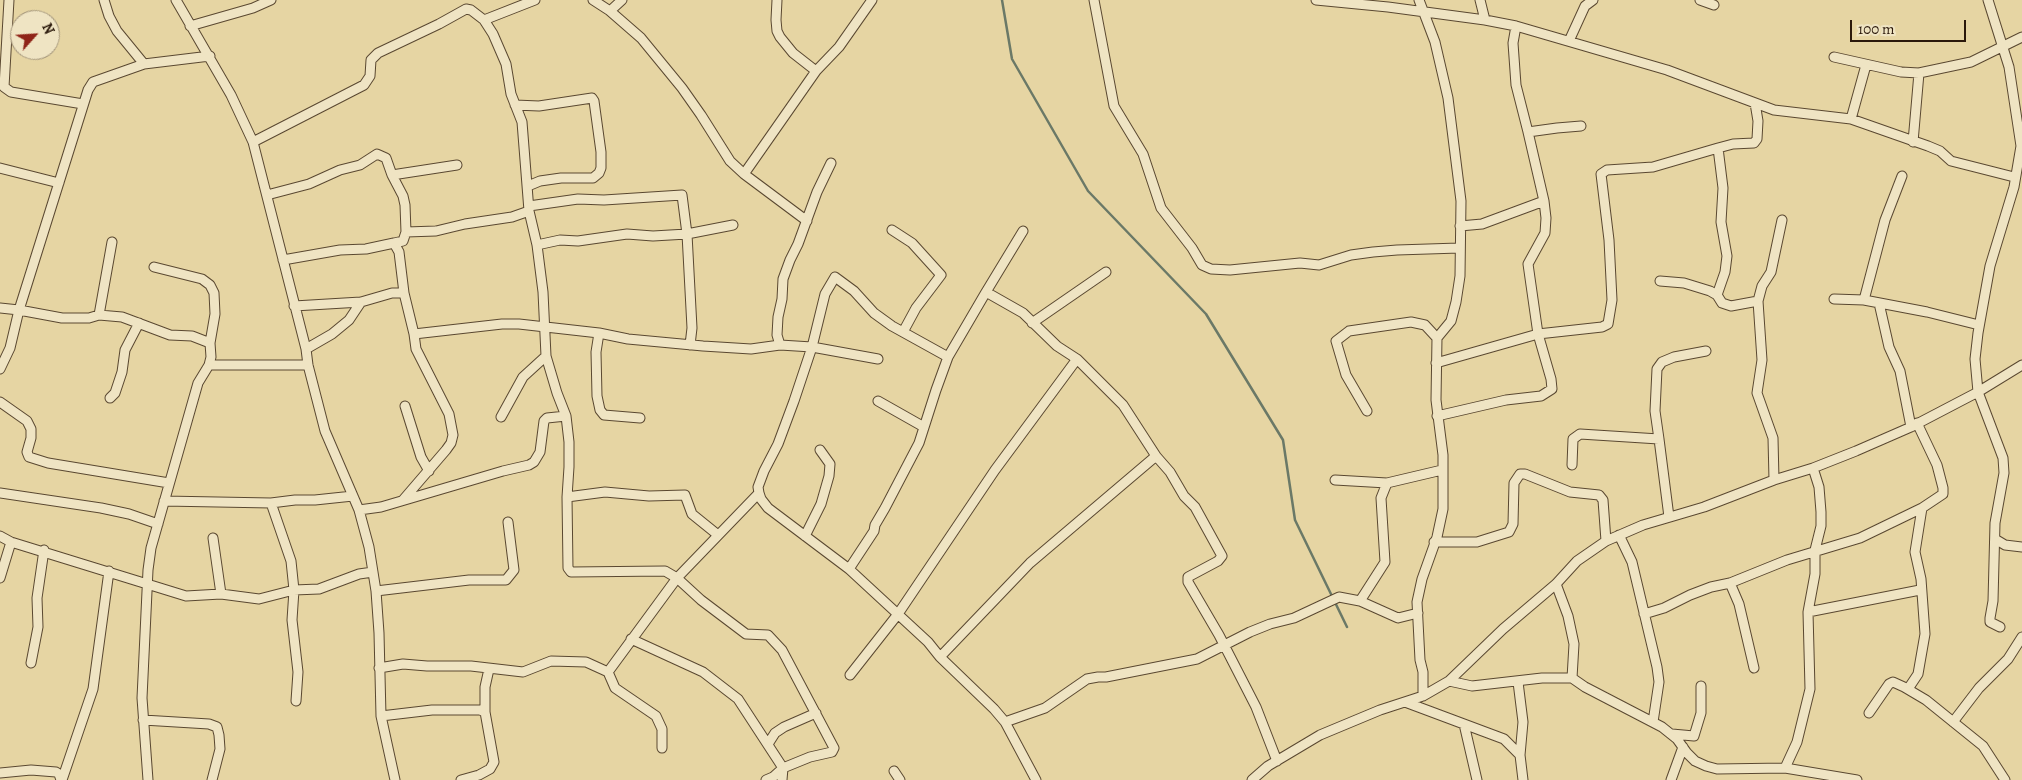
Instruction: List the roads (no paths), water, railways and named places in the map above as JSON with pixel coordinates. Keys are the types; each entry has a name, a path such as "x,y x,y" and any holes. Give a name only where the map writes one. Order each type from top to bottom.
{"street":[{"path":"9,0 4,87 11,92 83,104"},
{"path":"104,0 116,31 144,64"},
{"path":"176,0 231,95 252,142 268,195 325,431 359,510 369,547 376,592 380,633 381,716 395,780"},
{"path":"190,26 252,8 271,0"},
{"path":"484,20 534,0"},
{"path":"593,0 610,11 641,38 701,115 730,161 744,174 807,221"},
{"path":"610,11 622,0"},
{"path":"777,0 776,20 777,31 780,37 793,53 816,71"},
{"path":"744,174 816,71 838,47 872,0"},
{"path":"1094,0 1114,106 1143,154 1161,208 1192,248 1202,265 1210,269 1230,270 1290,264 1319,265 1351,255 1373,252 1459,248"},
{"path":"1316,0 1388,7 1486,20 1516,26 1667,70 1774,110 1851,119 1940,152 1951,161 2014,177"},
{"path":"1419,0 1435,42 1448,98 1460,192 1460,276 1453,316 1436,338 1437,416 1443,456 1443,509 1419,591 1418,613 1423,696"},
{"path":"1480,0 1486,20"},
{"path":"1569,41 1585,6 1593,0"},
{"path":"1700,0 1714,5"},
{"path":"1988,0 2009,67 2020,137 2018,162 2014,177 2018,186 1990,266 1975,359 1978,392 2003,458 2004,473 1995,523 1993,601 1990,618 1990,622 2000,627"},
{"path":"252,142 364,84 370,76 371,60 378,53 439,24 459,11 470,10 484,20 493,34 506,64 510,94 522,122 529,209 537,245 544,307 546,356 566,416 569,467 567,497 568,568 571,572 665,571 677,578 701,600 746,634 768,635 782,650 834,748 832,752 810,757 783,768 773,777 766,780"},
{"path":"1437,416 1506,400 1541,396 1548,392 1553,385 1538,334 1528,264 1545,233 1546,218 1544,201 1516,85 1513,43 1516,26"},
{"path":"1834,57 1901,72 1919,73 1971,62 2022,37"},
{"path":"0,369 10,348 19,310 83,104 93,82 144,64 210,56"},
{"path":"1851,119 1866,65"},
{"path":"1913,142 1919,73"},
{"path":"515,105 538,106 592,98 594,101 601,152 602,168 599,173 593,178 554,179 540,181 528,186"},
{"path":"1436,363 1538,334 1602,327 1608,324 1612,300 1609,240 1601,174 1607,170 1653,167 1733,144 1754,143 1757,139 1758,121 1755,103"},
{"path":"1528,132 1582,126"},
{"path":"1717,295 1725,272 1727,256 1721,222 1723,188 1718,148"},
{"path":"268,195 309,184 340,170 360,165 377,154 386,158 402,196 406,232 403,241 366,249 340,250 283,260"},
{"path":"780,345 777,334 778,317 784,279 817,192 832,163"},
{"path":"392,174 457,165"},
{"path":"0,168 59,183"},
{"path":"1864,300 1885,220 1902,176"},
{"path":"406,232 436,231 465,224 512,217 529,209 578,200 682,196 687,234 692,328 690,345"},
{"path":"1460,226 1482,224 1544,201"},
{"path":"1774,480 1773,438 1758,394 1762,360 1758,301 1762,286 1771,272 1782,220"},
{"path":"537,245 560,240 578,241 628,234 653,236 687,234 733,225"},
{"path":"892,230 912,243 941,275 916,308 903,332"},
{"path":"849,569 874,531 875,525 919,443 948,357 1024,231"},
{"path":"99,315 112,242"},
{"path":"394,242 399,252 404,293 416,349 448,414 454,435 451,443 403,500"},
{"path":"148,780 142,698 151,548 198,383 209,365 211,357 210,343 215,314 214,293 210,284 202,279 154,267"},
{"path":"1032,323 1106,272"},
{"path":"948,357 892,326 874,313 854,291 835,277 824,294 812,347 778,444 758,487 759,493 768,508 849,569 928,642 940,657 1005,722 1036,780"},
{"path":"1660,281 1684,283 1710,291 1717,295 1722,303 1731,306 1758,301"},
{"path":"986,292 1023,313 1057,346 1077,359 1123,405 1156,456 1170,472 1184,496 1195,507 1222,556 1218,562 1188,577 1188,582 1224,645 1256,707 1277,761"},
{"path":"294,306 361,302 392,293 404,293"},
{"path":"1834,299 1864,300 1979,325"},
{"path":"306,348 332,334 349,320 361,302"},
{"path":"1644,614 1664,608 1690,595 1730,583 1815,550 1860,538 1922,508 1943,494 1944,488 1937,465 1914,425 1900,371 1889,347 1879,303"},
{"path":"0,308 62,318 89,318 99,315 122,317 170,335 192,336 210,343"},
{"path":"1367,411 1346,375 1336,341 1349,332 1411,322 1425,325 1436,338"},
{"path":"110,398 115,393 122,372 125,350 139,323"},
{"path":"414,334 502,324 544,326 628,339 690,345 751,349 780,345 812,347 878,359"},
{"path":"599,333 596,352 597,396 600,410 604,415 640,418"},
{"path":"1669,516 1655,411 1657,369 1662,362 1674,357 1706,352"},
{"path":"501,417 523,377 546,356"},
{"path":"850,675 898,614 1000,462 1077,359"},
{"path":"209,365 308,365"},
{"path":"1252,780 1277,761 1320,735 1423,696 1449,681 1503,629 1556,584 1577,561 1606,541 1669,516 1704,507 1774,480 1813,468 1914,425 1978,392 2022,365"},
{"path":"878,401 924,427"},
{"path":"0,402 26,421 31,429 31,438 27,452 29,457 48,463 169,483"},
{"path":"405,406 421,457 429,471"},
{"path":"359,510 381,507 503,470 529,465 534,462 540,452 544,421 547,418 566,416"},
{"path":"1572,465 1573,439 1580,434 1659,439"},
{"path":"805,536 821,504 829,476 830,464 820,450"},
{"path":"940,657 1030,564 1156,456"},
{"path":"1784,768 1797,742 1810,689 1808,612 1815,574 1815,550 1821,526 1819,487 1813,468"},
{"path":"1335,480 1387,483 1442,470"},
{"path":"1434,542 1477,542 1509,532 1513,524 1514,483 1520,474 1525,474 1570,492 1598,495 1603,500 1606,541"},
{"path":"1360,601 1385,562 1381,498 1387,483"},
{"path":"567,497 605,492 649,496 685,495 692,514 718,535"},
{"path":"0,493 101,508 129,514 158,524"},
{"path":"608,672 677,578 759,493"},
{"path":"164,501 271,504 295,500 353,496"},
{"path":"271,504 291,561 294,590 292,620 298,672 296,701"},
{"path":"1908,689 1918,674 1925,634 1920,590 1921,579 1915,552 1922,508"},
{"path":"376,592 469,580 506,580 514,570 508,522"},
{"path":"1619,535 1632,562 1659,682 1653,722"},
{"path":"0,536 11,542 44,550 148,582 160,589 186,596 221,594 259,599 294,590 319,589 359,574 373,572"},
{"path":"213,538 221,594"},
{"path":"1995,539 2006,545 2022,547"},
{"path":"0,578 11,542"},
{"path":"31,663 38,627 38,598 44,550"},
{"path":"62,780 94,689 109,571"},
{"path":"1730,583 1739,604 1754,668"},
{"path":"1556,584 1568,616 1574,644 1572,678"},
{"path":"1808,612 1920,590"},
{"path":"1005,722 1044,708 1087,679 1098,676 1106,678 1197,659 1250,632 1270,624 1294,618 1339,597 1360,601 1398,618 1418,613"},
{"path":"1953,722 1979,688 2008,659 2022,637"},
{"path":"631,639 703,672 738,699 783,768 782,780"},
{"path":"379,668 403,664 471,666 523,672 550,661 586,662 608,672 615,688 656,716 662,729 662,748"},
{"path":"461,780 479,775 490,769 494,762 485,712 485,687 489,669"},
{"path":"1423,672 1434,691"},
{"path":"1449,681 1472,686 1492,682 1572,678 1585,687 1653,722 1672,734 1695,760 1717,769 1784,768 1857,780"},
{"path":"1518,682 1523,722 1520,755 1523,780"},
{"path":"1869,713 1889,684 1893,682 1908,689 1926,700 1983,746 2005,780"},
{"path":"1672,734 1694,736 1701,713 1701,686"},
{"path":"1405,702 1504,739 1520,755"},
{"path":"381,716 432,710 480,710 485,712"},
{"path":"768,744 775,733 784,726 816,713"},
{"path":"143,720 209,724 216,727 220,735 220,748 212,780"},
{"path":"1464,724 1478,780"},
{"path":"1671,780 1683,747"},
{"path":"0,772 31,770 56,772 62,780"},
{"path":"894,771 900,780"},
{"path":"1262,772 1268,780"}],"waterway":[{"path":"1002,0 1012,59 1088,191 1206,314 1283,440 1295,520 1347,627"}]}
